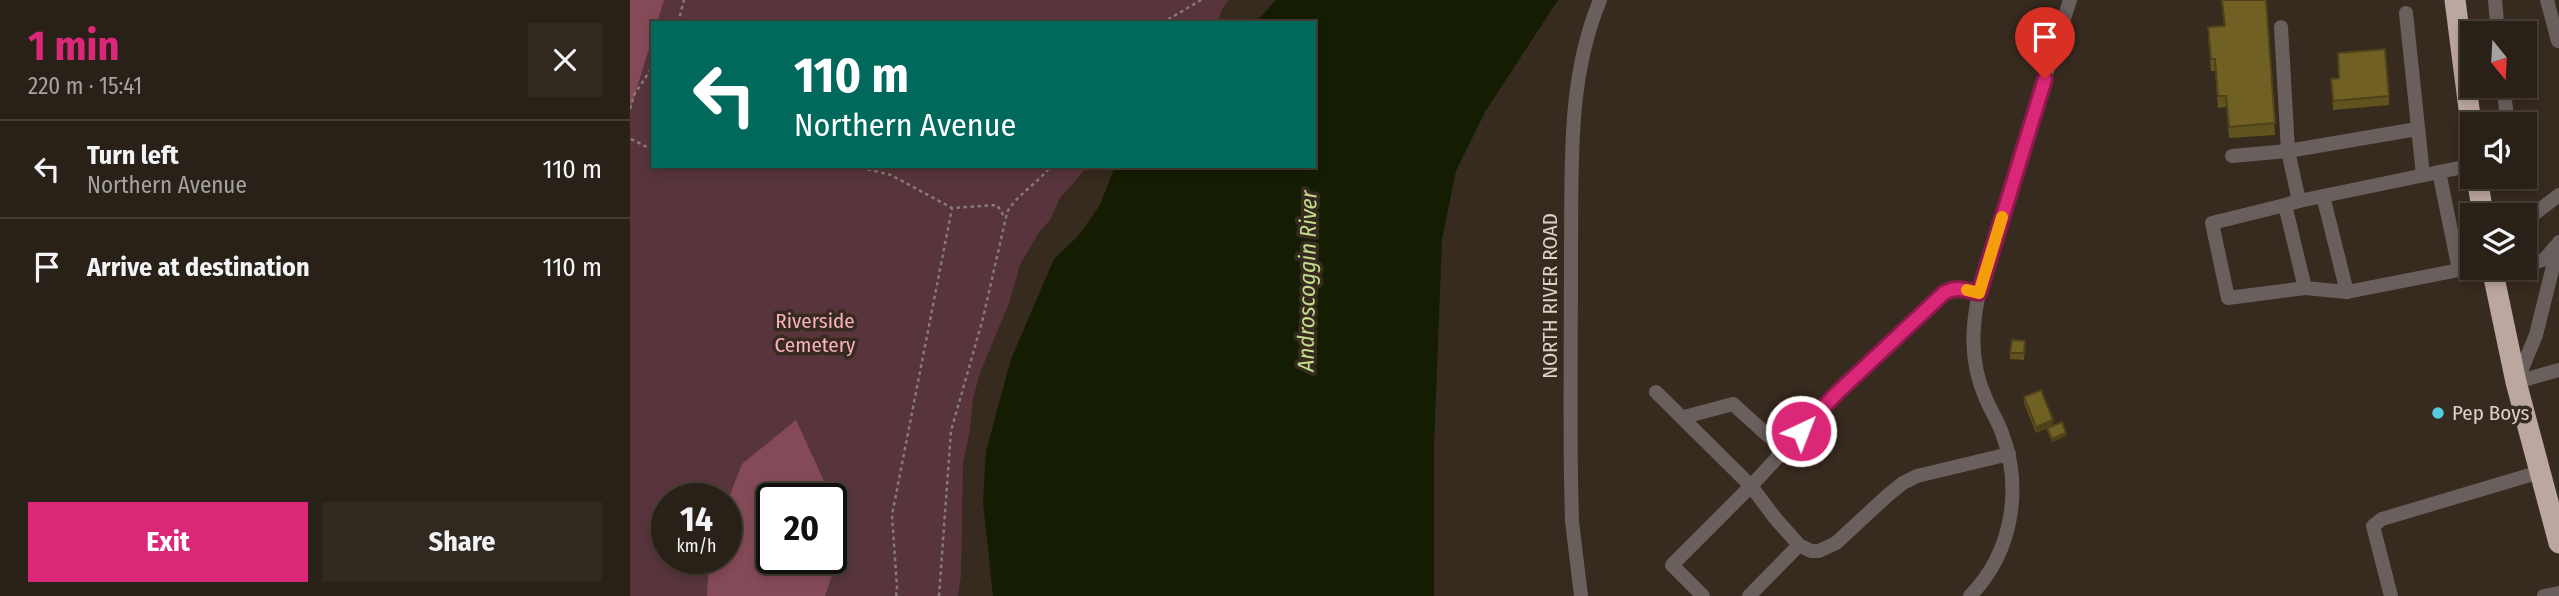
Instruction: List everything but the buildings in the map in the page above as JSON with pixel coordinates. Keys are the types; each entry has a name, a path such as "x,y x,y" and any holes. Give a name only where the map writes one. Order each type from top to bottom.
{"highway":[{"path":"2455,0 2460,28"},
{"path":"2494,280 2516,382 2559,543"}],"street":[{"name":"NORTH RIVER ROAD","path":"1581,596 1572,521 1571,480 1572,175 1577,86 1583,55 1600,0"},
{"path":"1970,596 1997,560 2010,519 2013,489 2009,454 1985,398 1974,358 1974,324 1979,293 2070,0"},
{"path":"2495,0 2497,21"},
{"path":"2547,0 2558,41"},
{"path":"2406,13 2423,176"},
{"path":"2281,27 2292,203 2305,288"},
{"path":"2232,156 2288,151 2417,129"},
{"path":"2439,172 2459,270 2347,292 2305,288 2228,298 2212,223 2292,203 2423,176 2439,172 2460,168"},
{"path":"2537,212 2559,195"},
{"path":"2323,197 2347,292"},
{"path":"2537,262 2545,259 2559,242"},
{"path":"2516,382 2536,335 2559,242"},
{"path":"2456,255 2460,254"},
{"path":"1703,596 1672,565 1751,486 1837,393 1944,293 1951,289 1961,289 1979,293"},
{"path":"2516,382 2559,370"},
{"path":"1656,391 1751,486 1774,518 1799,545 1811,551 1828,549 1903,482 1917,476 2009,454"},
{"path":"1684,417 1733,404 1784,450"},
{"path":"2391,596 2373,526 2382,519 2540,472"},
{"path":"1749,596 1799,545"},
{"path":"2544,596 2559,593"}],"path":[{"path":"679,21 684,0"},
{"path":"1165,21 1201,0"},
{"path":"630,109 634,95 651,69"},
{"path":"630,138 651,149"},
{"path":"862,168 891,175 952,208 996,205 1006,220"},
{"path":"939,596 951,431 983,318 1006,220 1014,201 1034,187 1049,168"},
{"path":"896,596 892,515 952,208"}],"green space":[{"name":"Riverside Cemetery","path":"630,0 1229,0 1221,11 1218,21 651,21 651,168 1086,168 1060,198 1050,220 1039,232 1020,265 1009,303 980,373 963,463 961,575 958,596 630,596"}],"shaded area":[{"path":"630,0 664,0 658,21 651,21 651,42 630,110"},
{"path":"796,420 825,483 756,483 756,574 832,574 825,596 707,596 708,574 742,574 742,483 735,483 742,464"}],"water":[{"name":"Androscoggin River","path":"1276,0 1558,0 1485,112 1456,171 1442,239 1434,446 1434,596 993,596 983,502 986,451 1011,359 1054,259 1079,235 1100,205 1114,168 1316,168 1316,21 1257,21"}],"slow traffic":[{"path":"1967,290 1979,293 2002,217"}],"place":[{"name":"Pep Boys","path":"2438,413"}],"route":[{"path":"1801,431 1837,393 1944,293 1951,289 1979,293 2045,79"}]}
